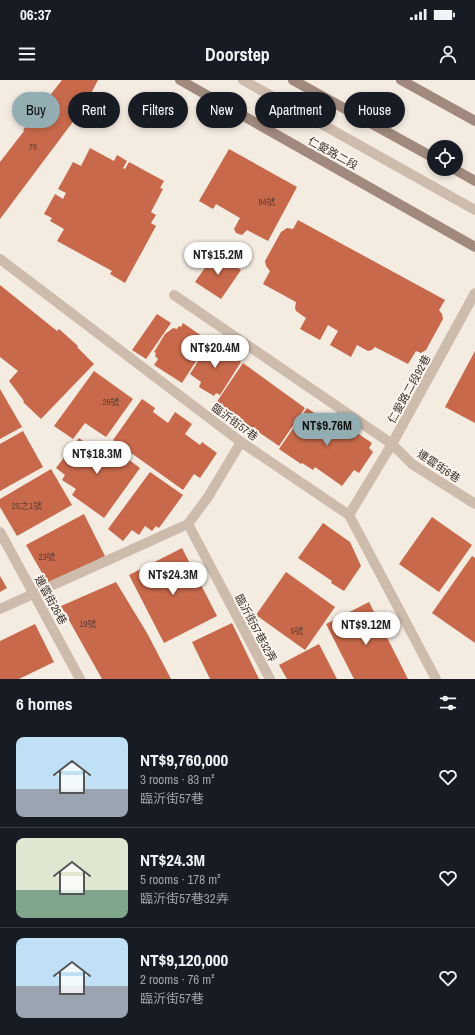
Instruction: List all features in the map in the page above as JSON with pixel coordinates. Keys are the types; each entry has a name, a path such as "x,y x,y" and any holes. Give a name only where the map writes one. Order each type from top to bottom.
{"main road":[{"name":"仁愛路二段","path":"180,80 475,246"},
{"path":"293,80 427,154"},
{"path":"401,80 475,121"},
{"path":"463,174 475,181"}],"street":[{"path":"243,80 475,210"},
{"name":"臨沂街57巷","path":"0,259 241,442 349,515 436,679"},
{"name":"仁愛路二段92巷","path":"349,515 392,444 475,294"},
{"name":"連雲街6巷","path":"174,295 392,444 412,464 475,504"},
{"path":"0,609 188,524 208,497 241,442"},
{"name":"臨沂街57巷32弄","path":"188,524 270,679"},
{"name":"連雲街26巷","path":"0,532 80,679"}],"building":[{"path":"62,80 98,80 92,92 68,92 68,128 0,219 0,162 24,131 25,128 60,128 60,92 53,92"},
{"path":"90,148 114,161 117,155 127,161 123,168 125,169 129,162 164,181 160,188 163,189 151,212 156,215 151,223 156,226 125,283 110,274 112,271 57,241 64,229 50,221 52,218 44,214 55,194 63,199 66,193 58,189 73,162 81,166"},
{"path":"229,149 297,187 268,241 247,230 242,235 236,233 234,229 240,218 216,204 213,209 199,201"},
{"path":"298,220 445,300 439,310 443,319 426,350 421,353 416,351 408,364 375,347 368,351 357,345 351,357 330,345 338,331 328,325 320,340 300,329 306,318 296,311 296,302 263,284 270,271 266,266 265,261 281,232 287,228 293,229"},
{"path":"216,252 241,270 221,299 195,282"},
{"path":"0,285 57,331 59,329 78,346 77,347 94,364 41,419 23,402 24,401 9,381 18,371 0,357"},
{"path":"157,314 171,323 146,359 132,350"},
{"path":"183,323 209,341 182,383 154,365 158,359 155,356 156,353 154,352 165,334 173,328 177,329 179,326 181,327"},
{"path":"211,341 241,362 220,395 216,393 214,396 199,387 201,382 190,374"},
{"path":"475,351 475,423 445,407"},
{"path":"243,363 305,408 279,446 257,431 256,433 216,403"},
{"path":"94,371 133,399 106,437 85,423 73,439 54,426"},
{"path":"0,389 22,427 0,439"},
{"path":"142,399 155,408 153,412 168,423 175,412 192,424 185,434 200,445 202,442 217,453 200,478 194,474 183,490 113,440"},
{"path":"307,408 340,430 344,424 372,443 369,448 373,452 359,473 354,470 342,486 315,467 313,470 302,463 301,464 279,449"},
{"path":"23,431 43,467 0,491 0,444"},
{"path":"79,438 99,453 106,443 140,468 104,518 72,495 76,489 62,480 65,475 56,468"},
{"path":"51,469 72,505 17,536 0,507 0,499"},
{"path":"150,472 183,495 159,528 156,526 152,531 145,526 139,535 132,530 123,541 108,529"},
{"path":"84,514 105,556 49,585 26,545"},
{"path":"432,517 472,545 439,592 399,564"},
{"path":"323,523 350,542 361,566 344,591 298,558"},
{"path":"182,548 217,616 164,643 129,575"},
{"path":"472,556 475,558 475,643 432,613"},
{"path":"286,572 335,607 305,650 256,615"},
{"path":"0,576 7,588 0,592"},
{"path":"116,582 147,633 171,679 102,679 61,606"},
{"path":"369,602 408,679 354,679 326,624"},
{"path":"232,623 259,679 210,679 192,642"},
{"path":"35,624 54,662 19,679 0,679 0,641"},
{"path":"319,644 337,679 287,679 279,665"}]}
